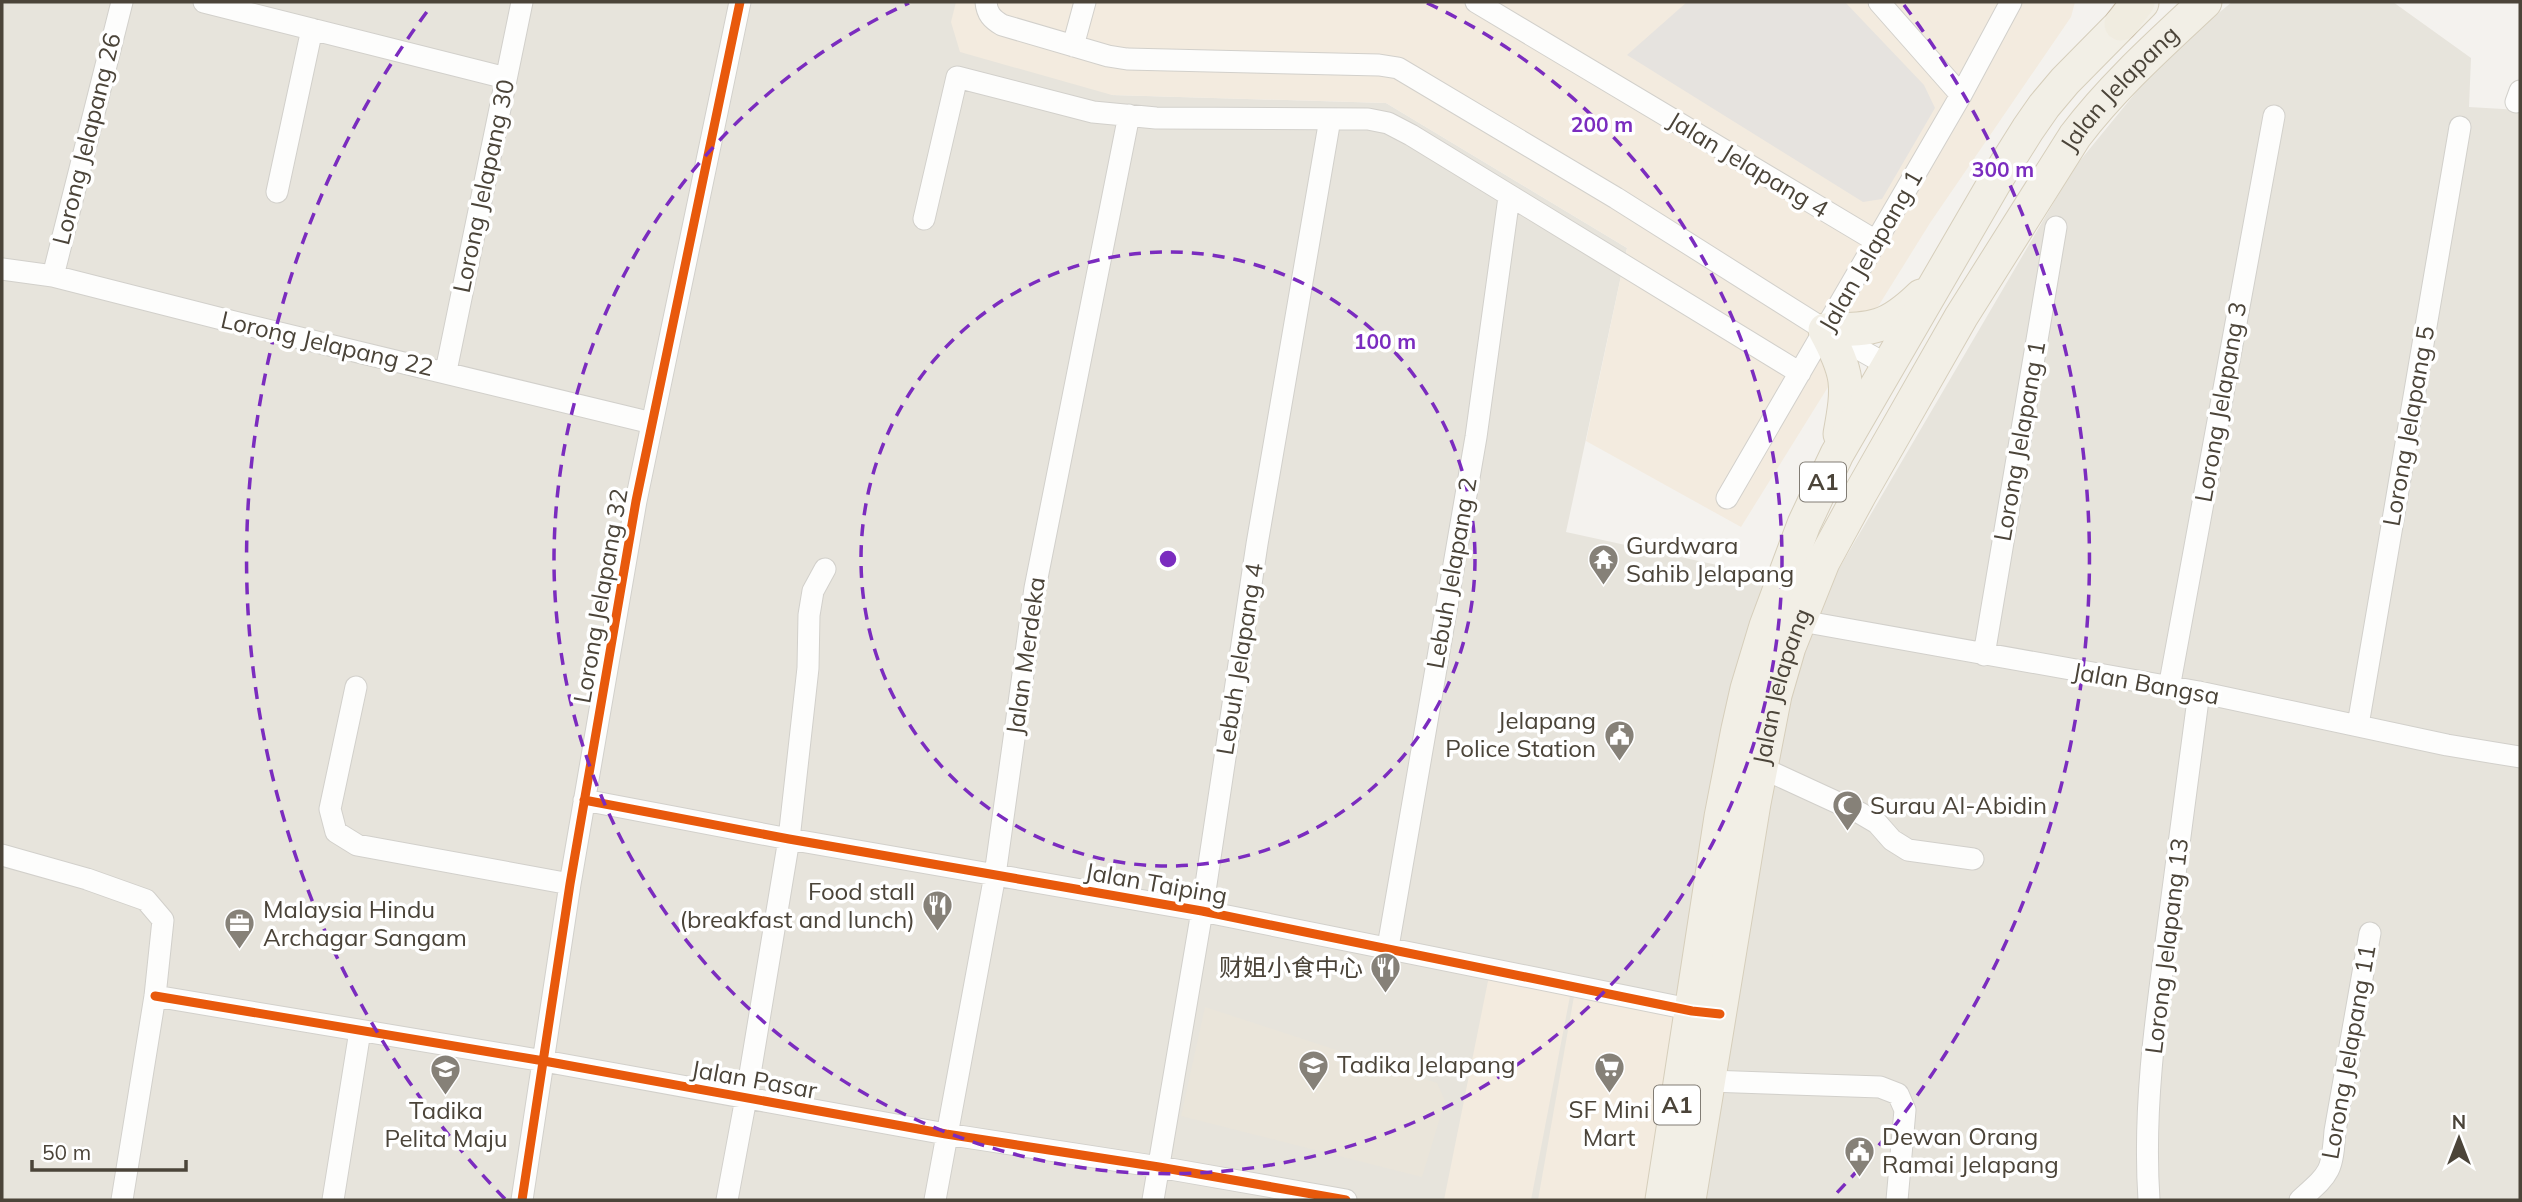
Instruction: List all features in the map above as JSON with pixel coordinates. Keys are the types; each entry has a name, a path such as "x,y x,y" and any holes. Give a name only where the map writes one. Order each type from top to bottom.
{"main road":[{"name":"Jalan Jelapang","path":"1689,1200 1709,1082 1706,1012 1724,799 1747,689 1785,617 1823,562 1962,317 2045,183 2096,109 2204,2"},
{"name":"Jalan Jelapang","path":"1662,1200 1760,767 1775,695 1785,617 1804,524 1837,454 1996,180 2044,106 2134,9"},
{"path":"1837,454 1847,385 1845,369 1825,330 1879,327 1905,312 1938,280"},
{"path":"1785,617 1818,542 1898,403 1896,383 1889,366 1906,368 1924,360 1943,342 1962,317"}],"street":[{"name":"Lorong Jelapang 26","path":"52,276 122,2"},
{"path":"204,2 506,78"},
{"name":"Lorong Jelapang 30","path":"446,371 523,2"},
{"name":"Lorong Jelapang 32","path":"522,1200 584,800 652,423 740,2"},
{"path":"986,2 987,11 1002,25 1127,59 1379,65 1398,68 1616,198 1825,330 1889,366"},
{"path":"1073,46 1085,2"},
{"name":"Jalan Jelapang 4","path":"1476,2 1876,241"},
{"path":"1880,2 1961,95"},
{"name":"Jalan Jelapang 1","path":"1727,498 1961,95 2011,2"},
{"path":"277,192 312,29"},
{"path":"924,219 957,77 1093,112 1156,118 1368,119 1388,124 1411,135 1800,373"},
{"name":"Jalan Merdeka","path":"935,1200 995,875 1035,588 1129,115"},
{"name":"Lorong Jelapang 3","path":"2169,688 2274,116"},
{"name":"Lebuh Jelapang 4","path":"1153,1200 1202,911 1257,544 1330,119"},
{"name":"Lorong Jelapang 5","path":"2358,725 2460,127"},
{"name":"Lebuh Jelapang 2","path":"1388,947 1476,437 1509,197"},
{"name":"Lorong Jelapang 1","path":"1984,655 2056,227"},
{"name":"Lorong Jelapang 22","path":"2,269 52,276 652,423"},
{"path":"727,1200 789,839 808,667 809,615 813,591 825,569"},
{"name":"Jalan Bangsa","path":"1785,617 2199,692 2447,745 2520,757"},
{"path":"355,687 330,810 336,832 357,845 570,884"},
{"name":"Lorong Jelapang 13","path":"2149,1200 2146,1159 2149,1096 2161,978 2199,692"},
{"path":"1760,767 1860,813 1877,823 1892,840 1908,850 1973,859"},
{"name":"Jalan Taiping","path":"584,800 789,839 1202,911 1706,1012"},
{"path":"2,855 87,879 146,900 163,920 155,996 122,1200"},
{"name":"Lorong Jelapang 11","path":"2300,1200 2322,1182 2333,1162 2335,1131 2370,933"},
{"name":"Jalan Pasar","path":"155,996 1339,1200"},
{"path":"333,1200 360,1031"},
{"path":"1709,1082 1880,1087 1898,1094 1905,1110 1897,1200"}],"shaded area":[{"path":"2,2 956,2 1112,95 1386,103 1627,248 1566,532 1827,589 2074,168 2164,58 2232,2 2393,2 2471,58 2469,107 2520,110 2520,1200 2,1200"},
{"path":"956,2 2075,2 2071,17 1930,223 1741,527 1586,441 1627,248 1386,103 1112,95 960,52 951,22"},
{"path":"1687,2 1845,2 1924,85 1935,108 1882,199 1863,202 1627,55"},
{"path":"1489,976 1570,996 1531,1200 1444,1200"},
{"path":"1576,985 1723,1014 1691,1200 1538,1200"},
{"name":"Tadika Jelapang","path":"1205,1007 1437,1083 1445,1101 1422,1177 1181,1116"}],"cycle path":[{"path":"522,1200 570,884 636,501 740,2"},
{"path":"584,800 789,839 1202,911 1692,1011 1720,1014"},
{"path":"155,996 544,1061 946,1134 1159,1167 1346,1200"}],"place":[{"name":"Gurdwara Sahib Jelapang","path":"1603,587"},
{"name":"Jelapang Police Station","path":"1619,762"},
{"name":"Surau Al-Abidin","path":"1847,833"},
{"name":"Food stall (breakfast and lunch)","path":"938,933"},
{"name":"Malaysia Hindu Archagar Sangam","path":"240,951"},
{"name":"财姐小食中心","path":"1386,995"},
{"name":"Tadika Jelapang","path":"1314,1092"},
{"name":"SF Mini Mart","path":"1609,1095"},
{"name":"Tadika Pelita Maju","path":"446,1096"},
{"name":"Dewan Orang Ramai Jelapang","path":"1859,1178"}]}
